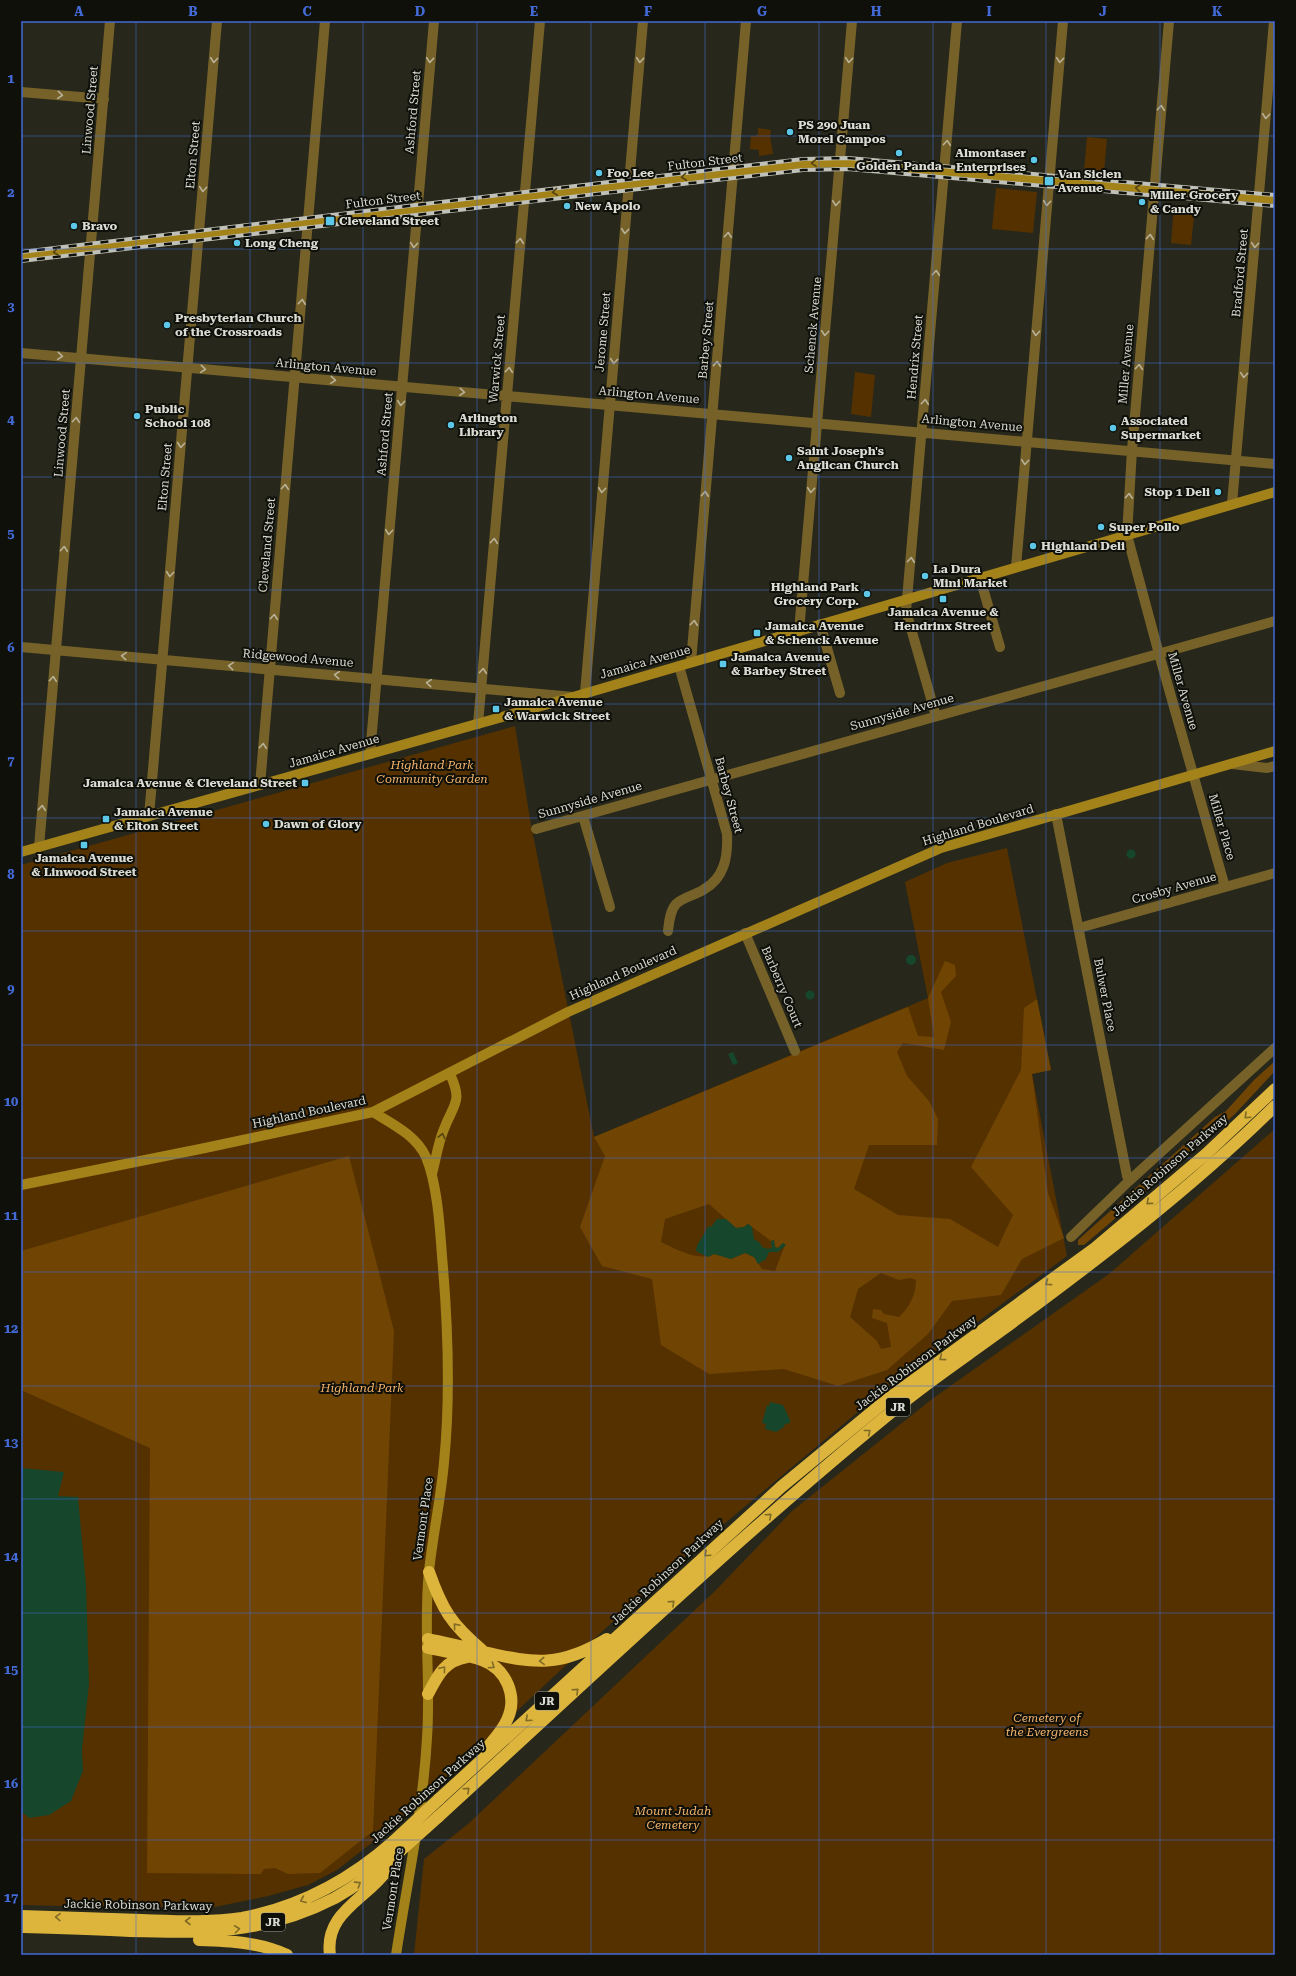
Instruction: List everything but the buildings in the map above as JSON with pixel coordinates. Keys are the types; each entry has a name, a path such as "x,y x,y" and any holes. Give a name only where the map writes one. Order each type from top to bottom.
{"highway":[{"name":"Jackie Robinson Parkway","path":"21,1916 192,1922 241,1918 288,1905 332,1886 373,1859 787,1482 889,1398 1095,1248 1206,1154 1275,1089"},
{"name":"Jackie Robinson Parkway","path":"21,1927 211,1932 244,1929 276,1921 306,1911 336,1897 364,1880 399,1852 438,1817 818,1472 903,1402 1108,1251 1184,1189 1244,1137 1275,1106"},
{"path":"429,1572 438,1599 451,1620 465,1636 484,1652"},
{"path":"428,1643 484,1652 523,1661 542,1662 564,1658 586,1651 629,1627"},
{"path":"428,1643 488,1663 503,1675 509,1686 512,1705 509,1716 503,1728 466,1775"},
{"path":"428,1694 442,1668 452,1661 467,1656"},
{"path":"330,1955 330,1935 338,1917 384,1874 399,1852"},
{"path":"128,1931 184,1939 247,1942 287,1955"}],"main road":[{"name":"Fulton Street","path":"21,256 809,163 840,162 1275,200"},
{"name":"Jamaica Avenue","path":"21,852 574,697 798,630 1275,492"},
{"name":"Highland Boulevard","path":"21,1185 373,1112 450,1074 568,1012 940,848 1275,751"},
{"path":"432,1174 443,1129 456,1105 457,1093 450,1074"},
{"name":"Vermont Place","path":"373,1112 403,1130 419,1144 432,1174 441,1239 447,1312 448,1401 444,1463 429,1572 427,1740 422,1785 396,1955"}],"street":[{"name":"Linwood Street","path":"39,847 110,21"},
{"name":"Elton Street","path":"149,816 200,235 217,21"},
{"name":"Cleveland Street","path":"260,785 325,21"},
{"name":"Ashford Street","path":"370,754 434,21"},
{"name":"Warwick Street","path":"478,724 540,21"},
{"name":"Jerome Street","path":"585,693 644,21"},
{"name":"Barbey Street","path":"691,662 746,21"},
{"name":"Schenck Avenue","path":"798,630 852,21"},
{"name":"Hendrix Street","path":"936,716 906,611 957,21"},
{"path":"1016,567 1063,21"},
{"name":"Miller Avenue","path":"1169,21 1132,450 1127,535 1193,774"},
{"name":"Bradford Street","path":"1232,504 1274,21"},
{"path":"21,92 104,99"},
{"name":"Arlington Avenue","path":"21,353 817,422 1275,464"},
{"path":"980,578 1000,647"},
{"name":"Sunnyside Avenue","path":"536,829 1275,621"},
{"path":"820,624 840,694"},
{"name":"Ridgewood Avenue","path":"21,647 482,687 574,697"},
{"name":"Barbey Street","path":"668,931 671,914 677,903 704,890 716,880 727,859 727,834 679,666"},
{"name":"Highland Boulevard","path":"1232,764 1267,768 1275,766"},
{"name":"Miller Place","path":"1193,774 1226,887"},
{"name":"Bulwer Place","path":"1056,814 1129,1181"},
{"path":"583,816 610,907"},
{"name":"Crosby Avenue","path":"1079,928 1275,873"},
{"name":"Barberry Court","path":"745,933 796,1051"},
{"name":"Jackie Robinson Parkway","path":"1072,1237 1129,1181 1275,1048"}],"green space":[{"path":"758,128 771,130 770,136 773,154 759,156 759,150 750,149 751,136 756,136 758,134"},
{"path":"1087,137 1107,139 1104,172 1084,171"},
{"path":"996,188 1037,192 1033,233 992,229"},
{"path":"1174,205 1195,207 1191,245 1171,243"},
{"path":"855,372 875,375 871,417 851,414"},
{"name":"Highland Park","path":"515,726 531,825 594,1137 928,998 905,882 947,863 1007,848 1051,1070 1032,1074 1067,1256 877,1396 662,1576 392,1827 337,1870 308,1885 268,1896 215,1907 152,1908 21,1905 21,865"},
{"path":"945,961 955,965 956,976 941,992 951,1022 944,1050 903,1043 897,1052 907,1076 929,1101 938,1119 937,1145 869,1145 854,1189 898,1215 950,1219 998,1247 1013,1215 971,1167 1021,1070 1024,1008 1037,999 1051,1070 1032,1074 1048,1193 1064,1238 1022,1259 1001,1295 952,1301 928,1334 887,1370 838,1386 784,1369 709,1374 661,1345 652,1279 602,1266 580,1227 605,1156 594,1137 908,1007 918,1036 934,1037 928,998","holes":["709,1204 736,1228 744,1227 748,1224 771,1241 774,1240 775,1247 778,1248 783,1243 785,1245 775,1271 762,1269 754,1257 745,1253 731,1259 714,1254 708,1256 694,1256 661,1242 665,1219","881,1273 899,1280 910,1278 916,1280 912,1300 899,1317 884,1314 881,1310 873,1309 872,1318 887,1323 891,1347 881,1349 877,1341 850,1317 858,1289"]},
{"path":"1275,1061 1275,1071 1235,1114 1084,1245 1078,1245 1078,1240 1215,1117 1226,1111 1254,1080"},
{"name":"Cemetery of the Evergreens","path":"1275,1129 1275,1955 414,1955 424,1859 468,1824 715,1591 792,1511 932,1399 1109,1274"},
{"path":"349,1156 394,1331 373,1831 320,1873 288,1874 275,1868 264,1869 261,1874 147,1873 150,1448 21,1390 21,1251"}],"shaded area":[{"path":"1129,850 1133,850 1135,854 1133,858 1129,858 1127,856 1127,852"},
{"path":"909,955 913,955 916,960 913,965 909,965 906,962 906,958"},
{"path":"810,990 815,995 810,1000 805,995"},
{"path":"733,1052 738,1063 733,1065 728,1054"},
{"path":"717,1219 726,1219 736,1228 744,1227 748,1224 752,1227 754,1239 760,1243 762,1247 768,1249 772,1248 771,1241 774,1240 775,1247 778,1248 783,1243 786,1245 778,1252 769,1252 766,1259 758,1264 754,1257 745,1253 731,1259 714,1254 708,1257 696,1251 696,1248 708,1226 711,1227"},
{"path":"770,1402 783,1405 790,1420 790,1423 785,1424 784,1427 776,1432 765,1429 766,1424 762,1423 767,1405 769,1406"},
{"path":"21,1468 64,1472 58,1496 78,1497 86,1585 89,1684 82,1749 83,1771 71,1801 49,1815 29,1818 23,1813 21,1808"}],"railway":[{"path":"21,252 803,159 848,158 1275,195"},
{"path":"21,261 803,170 848,169 1275,206"}],"place":[{"name":"PS 290 Juan Morel Campos","path":"790,132"},
{"name":"Golden Panda","path":"899,153"},
{"name":"Almontaser Enterprises","path":"1034,160"},
{"name":"Foo Lee","path":"599,173"},
{"name":"Van Siclen Avenue","path":"1049,181"},
{"name":"Miller Grocery & Candy","path":"1142,202"},
{"name":"New Apolo","path":"567,206"},
{"name":"Cleveland Street","path":"330,221"},
{"name":"Bravo","path":"74,226"},
{"name":"Long Cheng","path":"237,243"},
{"name":"Presbyterian Church of the Crossroads","path":"167,325"},
{"name":"Public School 108","path":"137,416"},
{"name":"Arlington Library","path":"451,425"},
{"name":"Associated Supermarket","path":"1113,428"},
{"name":"Saint Joseph's Anglican Church","path":"789,458"},
{"name":"Stop 1 Deli","path":"1218,492"},
{"name":"Super Pollo","path":"1101,527"},
{"name":"Highland Deli","path":"1033,546"},
{"name":"La Dura Mini Market","path":"925,576"},
{"name":"Highland Park Grocery Corp.","path":"867,594"},
{"name":"Jamaica Avenue & Hendrinx Street","path":"943,599"},
{"name":"Jamaica Avenue & Schenck Avenue","path":"757,633"},
{"name":"Jamaica Avenue & Barbey Street","path":"723,664"},
{"name":"Jamaica Avenue & Warwick Street","path":"496,709"},
{"name":"Jamaica Avenue & Cleveland Street","path":"305,783"},
{"name":"Jamaica Avenue & Elton Street","path":"106,819"},
{"name":"Dawn of Glory","path":"266,824"},
{"name":"Jamaica Avenue & Linwood Street","path":"84,845"}],"park label":[{"name":"Highland Park Community Garden","path":"432,772"},
{"name":"Mount Judah Cemetery","path":"673,1818"}]}
